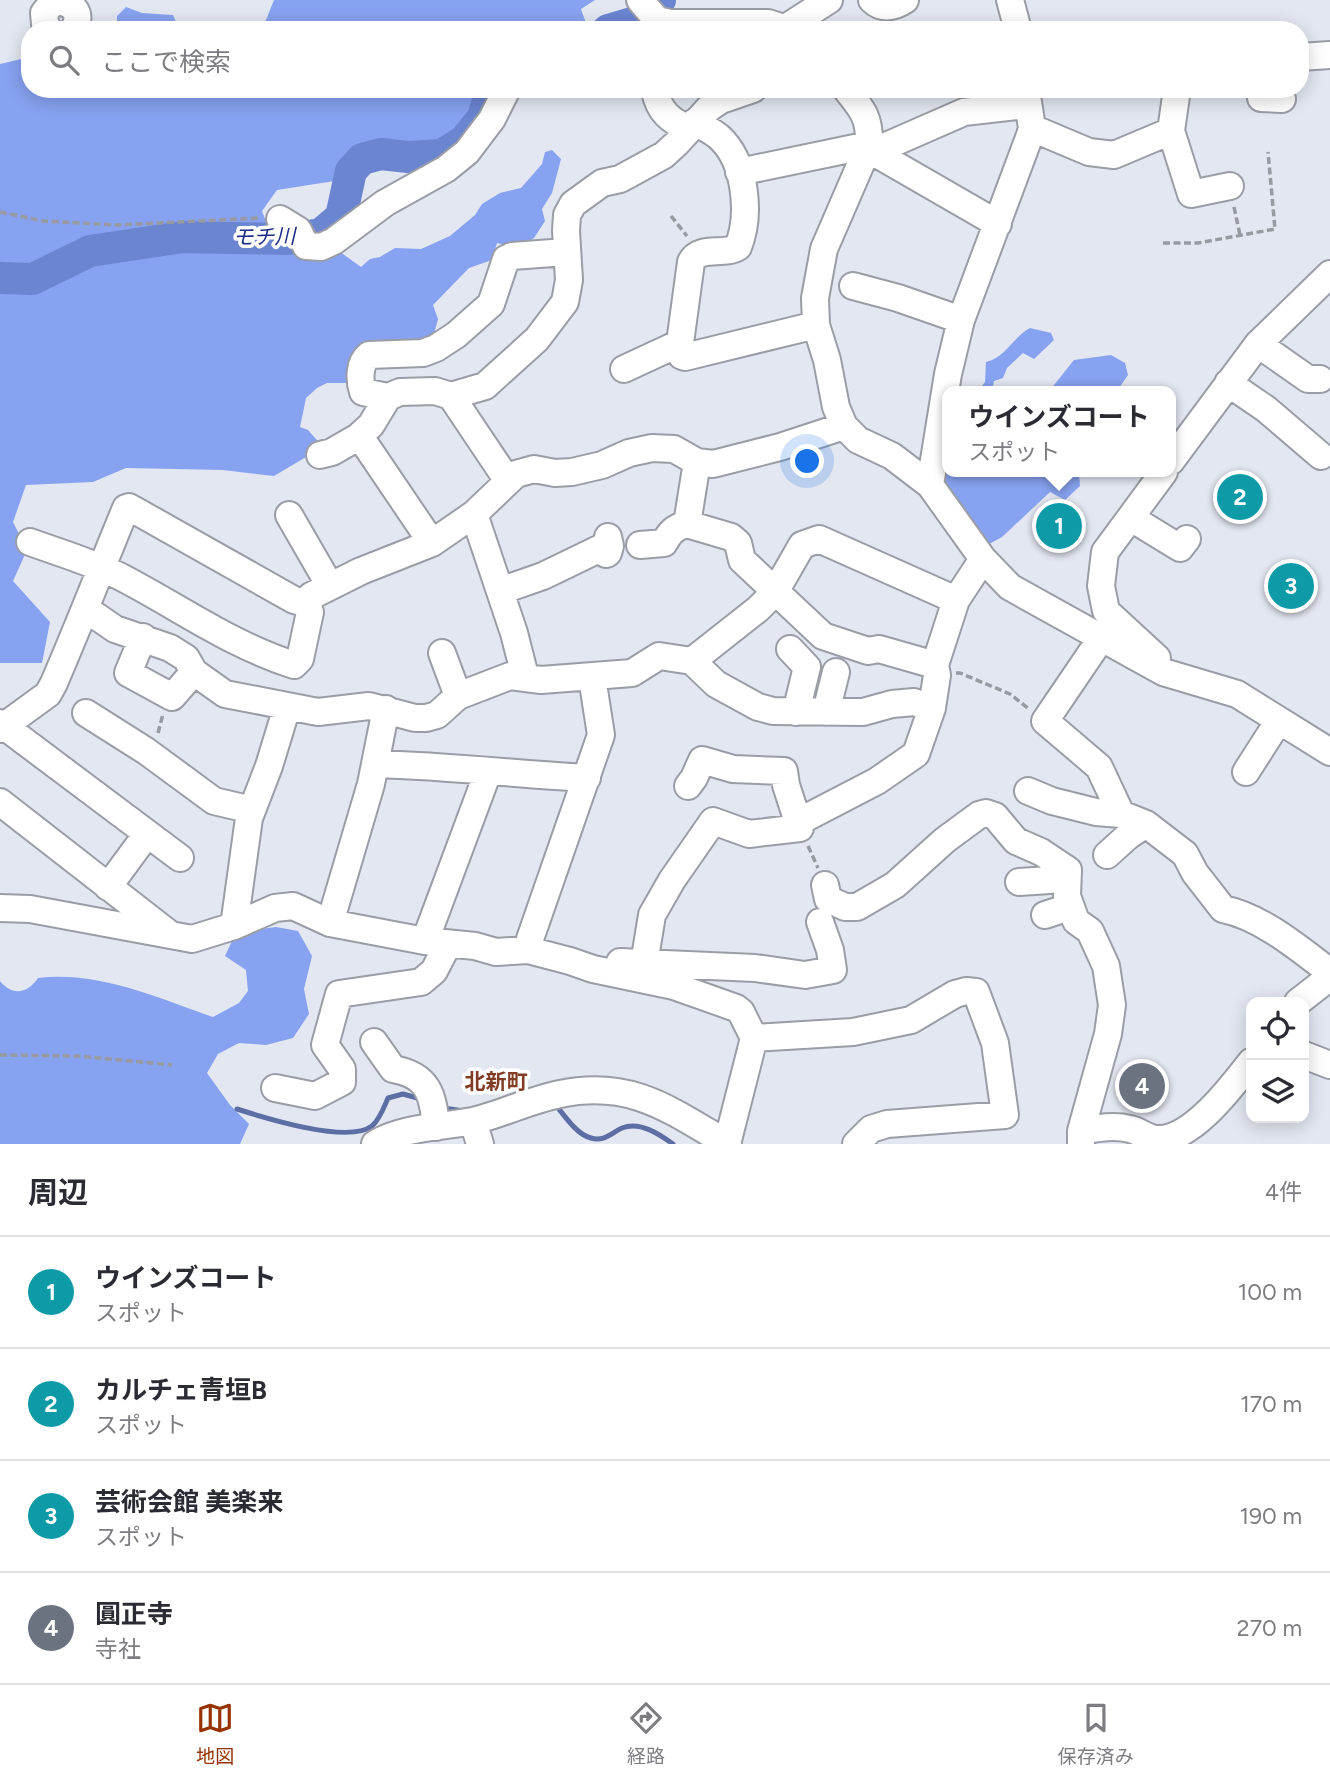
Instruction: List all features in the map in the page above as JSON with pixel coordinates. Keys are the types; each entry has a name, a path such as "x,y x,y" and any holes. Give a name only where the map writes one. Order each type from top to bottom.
{"street":[{"path":"640,0 648,21"},
{"path":"798,21 829,0"},
{"path":"872,0 883,7 905,0"},
{"path":"44,21 48,6 57,1 73,11"},
{"path":"1006,1 1014,21"},
{"path":"1309,56 1330,55"},
{"path":"279,219 298,230 306,246 321,247 334,241 385,203 446,169 467,152 492,119 502,98"},
{"path":"656,98 657,104 672,122 692,126 720,137 731,151 743,191 743,224 738,247 731,251 701,252 694,255 691,262 680,343 682,356 685,358 816,325"},
{"path":"566,252 512,256 506,259 491,304 464,329 436,348 423,353 369,355 363,359 363,391 388,397 400,392 418,391 435,391 451,396 485,386 537,339 565,302 569,280 566,252 567,215 573,204 602,183 621,179 664,155 692,126 727,98"},
{"path":"853,98 866,114 868,147 824,249 817,277 816,325 827,360 836,407 844,426 858,440 892,456 930,485 983,559 1010,587 1100,640 1163,673 1237,694 1330,752"},
{"path":"1176,98 1171,131 1191,194 1230,186"},
{"path":"739,172 868,147 884,147 964,112 1028,107 1089,152 1114,155 1171,131"},
{"path":"946,386 961,320 998,225 1028,107"},
{"path":"868,147 998,225"},
{"path":"1176,454 1258,344 1330,274"},
{"path":"853,286 961,320"},
{"path":"624,369 680,343"},
{"path":"1258,344 1308,379 1320,379"},
{"path":"1228,383 1266,409 1321,456"},
{"path":"451,396 508,481"},
{"path":"320,455 332,452 358,437 371,425 388,397"},
{"path":"930,485 942,411"},
{"path":"305,603 311,596 361,571 432,543 474,514 516,474 534,469 555,473 602,465 629,453 652,447 674,449 696,463 713,464 780,447 844,426"},
{"path":"365,444 432,543"},
{"path":"687,524 696,463"},
{"path":"1160,477 1105,552 1101,586 1106,611 1156,655 1163,673"},
{"path":"30,542 101,568 207,627 263,655 294,665 300,659 310,612 305,603 294,600 129,507 126,508 101,568 86,609 48,694 1,726 180,858"},
{"path":"474,514 526,676"},
{"path":"289,516 330,586"},
{"path":"1131,518 1180,548 1187,539"},
{"path":"640,545 664,543 677,526 687,524 730,537 738,543 741,560 823,636 869,651 879,649 936,670"},
{"path":"500,591 543,576 603,547 606,554 610,547 608,537"},
{"path":"692,661 758,609 775,592 802,545 819,539 956,600"},
{"path":"644,964 652,915 672,880 713,821 749,834 799,825 877,782 916,754 932,708 936,670 956,600 983,559"},
{"path":"86,609 115,629 170,648 186,658 194,672 225,694 318,712 359,706 426,718 437,715 458,696 510,676 541,680 632,673 659,656 692,661 716,684 758,707 773,711 863,712 892,704 914,702 932,708"},
{"path":"143,637 128,673 172,697 194,672"},
{"path":"1100,640 1045,721 1098,767 1121,814"},
{"path":"790,649 807,667 796,712"},
{"path":"442,653 458,696"},
{"path":"826,712 836,672"},
{"path":"528,950 601,735 592,677"},
{"path":"234,926 251,810 269,766 287,707"},
{"path":"330,923 376,764 386,709"},
{"path":"86,713 146,751 214,801 251,810"},
{"path":"1246,772 1278,722"},
{"path":"688,786 702,760 733,769 784,771 799,825"},
{"path":"376,764 430,765 488,772 587,778"},
{"path":"275,1088 315,1097 342,1082 342,1069 325,1045 339,994 421,982 434,971 436,943 488,772"},
{"path":"1028,791 1052,801 1096,812 1121,814 1146,824 1185,854 1195,873 1223,909 1241,913 1298,948 1330,974 1304,997"},
{"path":"0,802 173,936"},
{"path":"825,885 828,899 845,907 858,907 895,885 945,840 979,815 986,813 995,816 1016,841 1053,871"},
{"path":"1107,855 1146,824"},
{"path":"107,887 147,834"},
{"path":"1019,882 1053,871 1068,870 1067,896 1059,916 1090,932 1106,966 1112,1006 1108,1034 1081,1137"},
{"path":"0,908 30,909 192,939 292,906 330,923 436,943 475,946 496,951 528,950 593,969 674,986 736,1008 741,1012 754,1038 727,1144 652,1100 628,1092 605,1090 559,1094 477,1132 436,1127 389,1135 375,1144"},
{"path":"570,961 594,959 644,964 755,968 805,975 833,970 830,950 820,922"},
{"path":"754,1038 853,1032 911,1020 955,994 976,992 995,1043 1005,1115 887,1124 870,1129 856,1144"},
{"path":"374,1042 393,1069 409,1072 421,1079 427,1089 436,1127"},
{"path":"1309,1057 1330,1065"},
{"path":"1081,1137 1114,1126 1157,1139 1175,1135 1192,1125 1222,1100 1246,1069"}],"path":[{"path":"1163,243 1198,243 1275,229 1268,152"},
{"path":"1230,186 1240,235"},
{"path":"0,212 43,220 117,225 279,219"},
{"path":"671,216 701,252"},
{"path":"936,670 960,673 1010,694 1045,721"},
{"path":"146,751 160,729 164,710 172,697"},
{"path":"799,825 825,885"},
{"path":"0,1055 78,1056 172,1065"}],"shaded area":[{"path":"274,0 595,0 581,9 585,21 266,21"},
{"path":"126,7 142,13 173,15 176,21 117,21 117,16"},
{"path":"21,59 21,98 479,98 451,142 428,151 398,144 357,148 341,180 277,190 262,211 268,227 306,259 336,249 361,267 370,259 380,257 395,248 421,249 450,236 475,215 482,204 500,193 521,188 542,164 545,152 552,150 561,159 552,193 542,209 545,221 534,238 518,249 497,243 492,260 469,268 433,305 438,319 434,334 406,343 351,383 327,383 306,398 300,427 308,430 323,447 274,476 223,470 126,468 93,482 26,485 13,522 27,550 13,581 50,622 42,663 0,663 0,64"},
{"path":"1030,328 1051,333 1054,340 1034,359 1023,353 1007,368 1003,378 994,381 993,386 982,386 985,382 986,362 1004,352"},
{"path":"1111,355 1125,363 1128,375 1120,386 1053,386 1074,360"},
{"path":"944,477 1079,477 1080,486 1065,500 1050,492 1002,537 989,544 943,490"},
{"path":"276,927 298,931 312,956 304,989 309,1014 293,1038 266,1045 239,1043 218,1054 207,1073 230,1105 249,1124 240,1144 0,1144 0,981 10,989 20,991 30,987 38,978 84,978 149,994 213,1017 239,1003 248,991 246,970 225,956 232,941 253,930"}],"waterway":[{"name":"モチ川","path":"638,21 645,19 660,0"},
{"name":"モチ川","path":"0,278 33,279 90,251 183,237 288,239 321,234 341,217 351,171 362,159 381,154 408,157 442,155 464,141 483,118 489,98"},
{"path":"237,1109 306,1128 345,1132 360,1131 372,1126 388,1098 403,1094 421,1099"},
{"path":"555,1104 576,1129 591,1138 604,1138 622,1128 636,1126 673,1144"},
{"path":"443,1108 464,1111"}],"place":[{"name":"カルチェ青垣B","path":"1240,497"},
{"name":"ウインズコート","path":"1059,526"},
{"name":"芸術会館 美楽来","path":"1291,586"},
{"name":"圓正寺","path":"1142,1086"}],"district":[{"name":"北新町","path":"496,1082"}]}
